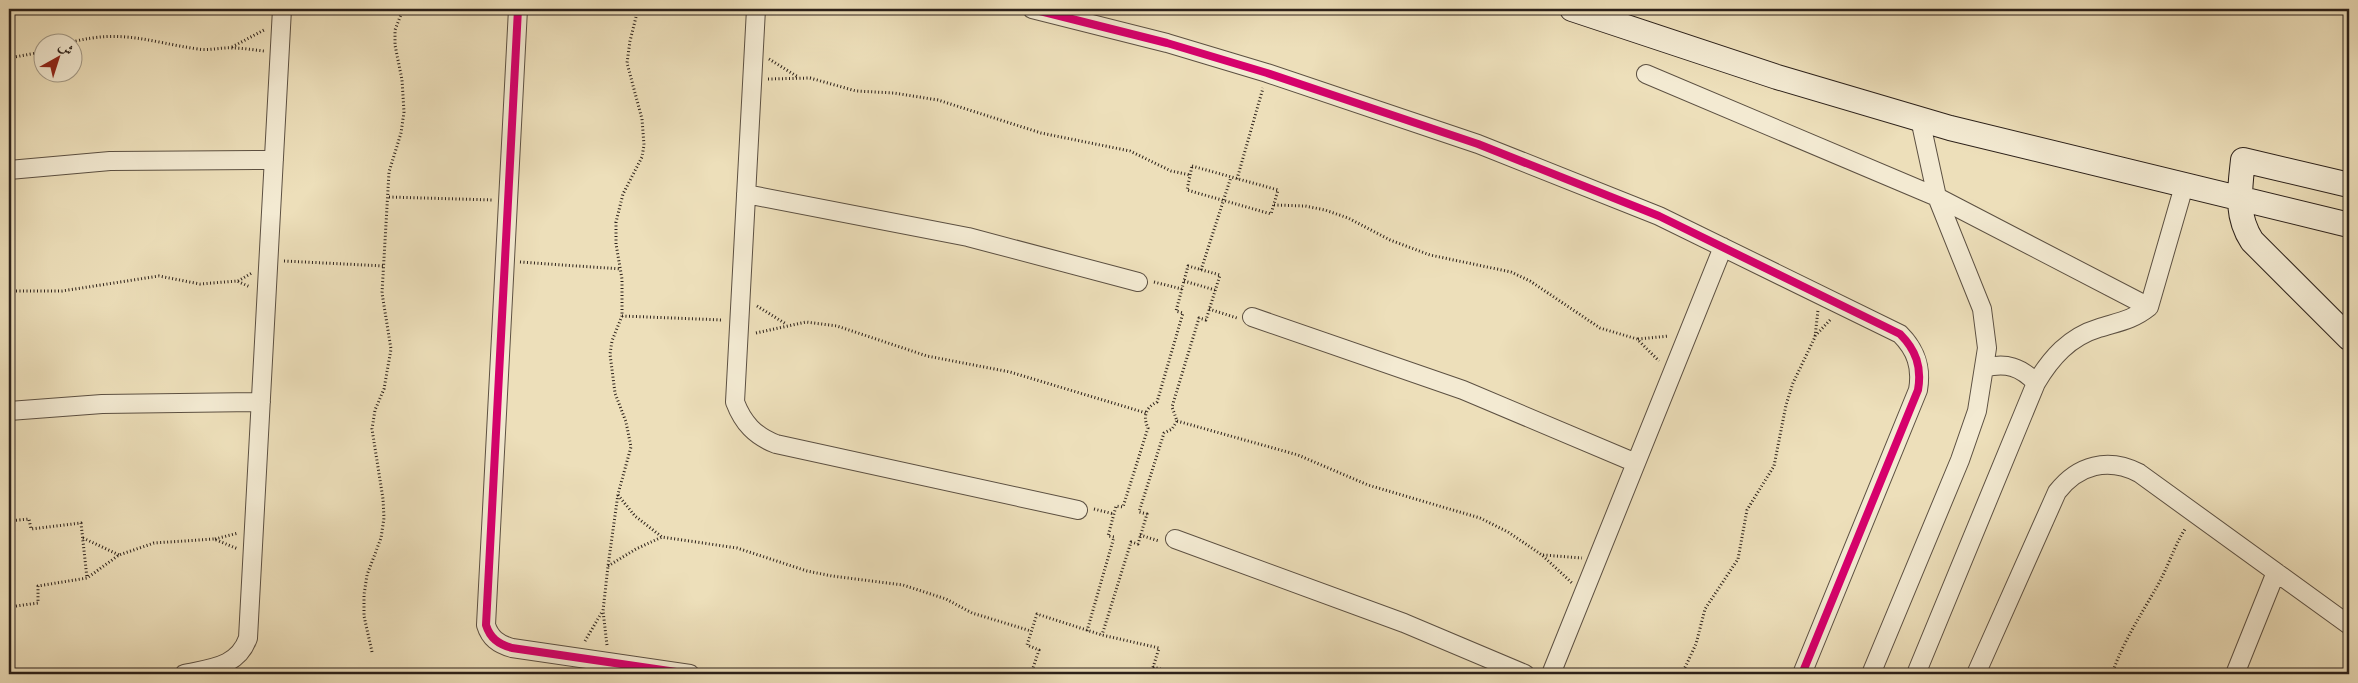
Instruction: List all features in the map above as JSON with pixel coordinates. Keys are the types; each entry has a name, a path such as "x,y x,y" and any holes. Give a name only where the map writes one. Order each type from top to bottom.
{"main road":[{"path":"1572,9 1750,68 1920,119 2239,200 2349,225"},
{"path":"2349,185 2242,160 2239,200 2243,225 2252,241 2349,338"}],"street":[{"path":"518,9 486,625 492,637 504,646 690,674"},
{"path":"756,9 735,402 744,422 767,441 1078,510"},
{"path":"1032,9 1167,43 1267,73 1403,118 1543,168 1659,216 1821,293 1900,334 1914,351 1920,370 1918,390 1802,674"},
{"path":"184,674 226,664 240,654 248,638 282,15"},
{"path":"1646,74 1937,197 2149,307"},
{"path":"1871,674 1960,460 1976,411 1984,368 1986,339 1982,309 1937,197 1920,119"},
{"path":"9,170 110,161 274,160"},
{"path":"1916,674 2036,383 2052,359 2074,340 2099,328 2127,321 2149,307 2184,186"},
{"path":"746,194 968,237 1138,282"},
{"path":"1551,674 1723,247"},
{"path":"1252,316 1463,390 1636,464"},
{"path":"1984,368 2007,365 2018,368 2036,383"},
{"path":"9,411 102,404 261,402"},
{"path":"1976,674 2057,492 2072,476 2092,466 2116,464 2139,473 2349,625"},
{"path":"1175,539 1404,622 1525,674"},
{"path":"2235,674 2276,572"}],"path":[{"path":"372,652 364,616 364,595 367,575 381,538 384,518 372,429 375,410 384,389 391,349 382,293 389,172 401,133 404,112 402,80 394,44 394,30 404,9"},
{"path":"609,661 603,611 618,494 631,447 627,428 615,393 610,354 612,341 622,316 621,269 616,244 618,207 622,194 642,157 644,145 642,119 627,63 638,9"},
{"path":"232,47 282,15"},
{"path":"82,40 124,36 142,37 200,49 214,50 232,47 279,53"},
{"path":"754,49 799,77"},
{"path":"9,58 32,54"},
{"path":"1237,178 1267,73"},
{"path":"752,80 799,77 856,91 920,96 955,104 1042,133 1130,151 1171,171 1190,175"},
{"path":"1192,166 1237,178 1278,190 1271,214 1187,190 1192,166"},
{"path":"1201,270 1231,177"},
{"path":"389,197 508,201"},
{"path":"1274,205 1325,210 1348,218 1390,240 1430,255 1511,272 1530,281 1600,328 1637,339 1688,334"},
{"path":"268,260 384,266"},
{"path":"504,261 621,269"},
{"path":"1086,631 1114,537 1108,536 1116,506 1123,507 1148,428 1145,418 1146,413 1157,402 1184,313 1176,311 1188,266 1220,275 1206,320 1199,318 1172,407 1177,421"},
{"path":"9,290 62,291 159,276 200,284 237,281 266,295"},
{"path":"1184,281 1215,290"},
{"path":"1815,337 1821,293"},
{"path":"740,295 786,325"},
{"path":"1682,674 1696,644 1705,609 1738,559 1748,510 1774,466 1786,405 1793,383 1815,337 1845,305"},
{"path":"622,316 739,320"},
{"path":"738,338 786,325 806,322 837,326 926,356 1010,372 1146,413"},
{"path":"1637,339 1672,375"},
{"path":"1177,421 1298,455 1368,485 1480,518 1508,532 1542,555 1584,594"},
{"path":"1102,635 1130,542 1138,544 1147,514 1139,512 1164,433 1172,429 1177,421"},
{"path":"618,494 635,516 662,537 736,548 807,571 832,576 903,585 946,599 972,613 1031,630"},
{"path":"9,521 29,519 31,528 81,523 88,578"},
{"path":"9,607 38,603 38,586 88,578 119,555 154,543 170,540 214,539 254,529"},
{"path":"2112,674 2122,648 2162,577 2173,548 2185,529"},
{"path":"608,566 636,549 662,537"},
{"path":"83,538 119,555"},
{"path":"214,539 252,556"},
{"path":"1542,555 1598,559"},
{"path":"575,657 603,611"},
{"path":"1031,674 1039,650 1026,646 1036,614 1086,631 1158,648 1151,674"},
{"path":"1153,667 1177,674"}],"cycle path":[{"path":"518,9 486,625 495,640 512,648 690,674"},
{"path":"1032,9 1167,43 1267,73 1478,144 1659,216 1900,334 1910,346 1916,359 1919,374 1918,390 1802,674"}]}
